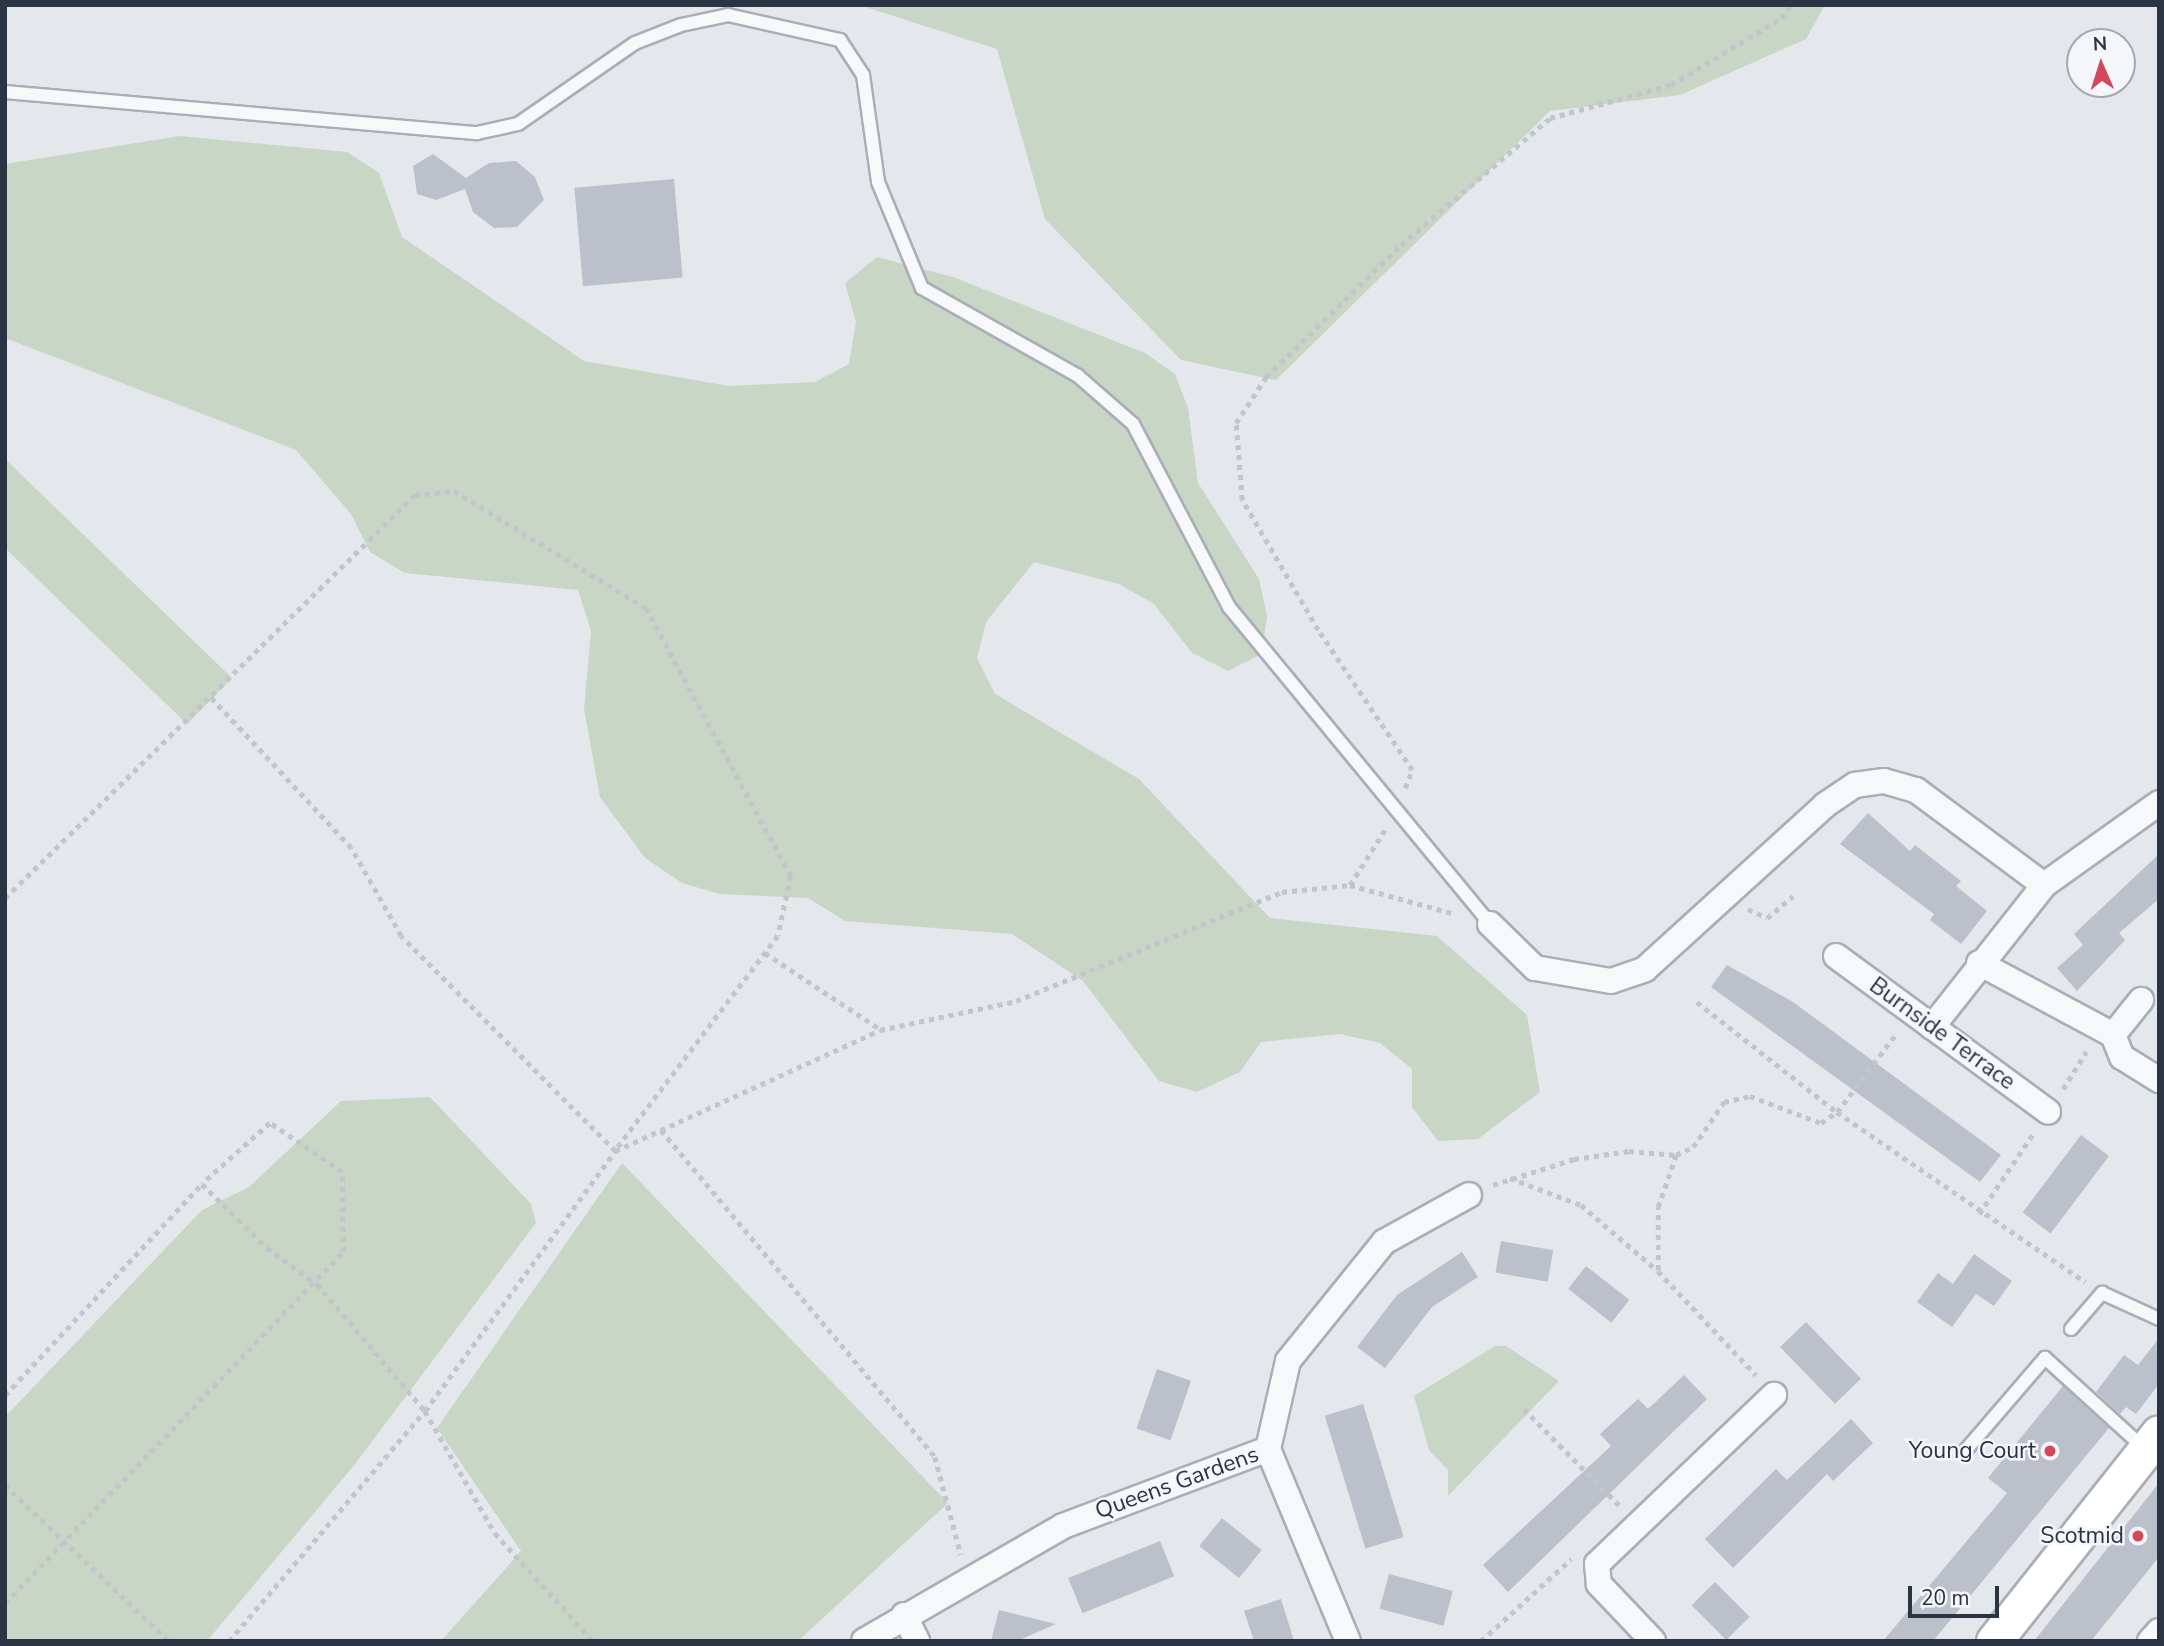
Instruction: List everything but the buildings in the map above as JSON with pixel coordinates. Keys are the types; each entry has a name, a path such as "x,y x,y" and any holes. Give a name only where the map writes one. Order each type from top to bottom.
{"main road":[{"path":"1994,1641 2152,1441"}],"street":[{"path":"1490,924 1535,968 1611,981 1645,969 1825,805 1855,785 1884,781 1916,790 2044,886"},
{"path":"1923,1020 1979,963 2044,886 2159,803"},
{"name":"Burnside Terrace","path":"1836,956 2048,1112"},
{"path":"1979,963 2113,1035 2122,1057 2159,1080"},
{"path":"2113,1035 2141,1000"},
{"path":"1268,1449 1288,1361 1384,1242 1469,1195"},
{"path":"1653,1641 1599,1584 1597,1564 1774,1395"},
{"name":"Queens Gardens","path":"864,1641 966,1576 1063,1525 1268,1449 1348,1641"},
{"path":"904,1615 917,1641"},
{"path":"2150,1641 2159,1631"}],"lane":[{"path":"5,92 477,133 518,124 635,43 681,25 728,15 840,40 863,75 878,182 922,288 1078,376 1133,424 1229,607 1490,924"},
{"path":"2071,1329 2102,1293 2159,1319"},
{"path":"1965,1451 2045,1358 2152,1441"}],"path":[{"path":"1350,885 1397,811 1412,770 1318,630 1242,499 1236,423 1266,377 1401,245 1550,118 1671,85 1781,18 1790,5"},
{"path":"5,898 415,495 454,491 646,608 791,876 778,936 615,1151 425,1411 229,1641"},
{"path":"210,697 351,848 401,936 615,1151"},
{"path":"615,1151 880,1030 1016,1001 1282,892 1350,885 1490,924"},
{"path":"1723,896 1767,918 1793,896"},
{"path":"765,953 880,1030"},
{"path":"1697,1002 1837,1112 2102,1293"},
{"path":"1469,1195 1509,1178 1629,1151 1676,1154 1693,1147 1724,1102 1751,1096 1821,1123 1837,1112 1923,1020"},
{"path":"5,1395 202,1184 270,1123 342,1172 343,1252 317,1284 5,1603"},
{"path":"661,1130 935,1457 966,1576"},
{"path":"1658,1271 1658,1207 1676,1154"},
{"path":"1509,1178 1581,1205 1658,1271 1774,1395"},
{"path":"202,1184 267,1248 317,1284 425,1411 495,1533 593,1641"},
{"path":"1524,1409 1637,1525"},
{"path":"5,1485 169,1641"},
{"path":"1481,1641 1570,1559 1597,1564"}],"green space":[{"path":"859,5 1825,5 1806,39 1680,95 1550,111 1276,380 1181,360 1045,219 997,49"},
{"path":"180,136 347,152 379,173 402,237 584,361 729,386 815,382 849,364 856,322 845,283 877,257 953,277 1145,353 1175,374 1188,408 1198,483 1259,579 1267,616 1262,654 1228,671 1192,653 1154,604 1119,584 1034,562 986,622 977,658 995,694 1139,779 1270,918 1437,936 1527,1015 1540,1092 1478,1139 1438,1141 1412,1107 1412,1069 1380,1043 1340,1034 1261,1042 1240,1072 1197,1092 1159,1081 1083,981 1012,934 845,921 808,898 720,894 682,883 645,858 600,797 584,709 591,631 578,590 405,573 370,552 351,514 296,450 5,338 5,164"},
{"path":"5,459 232,678 187,724 5,548"},
{"path":"430,1097 531,1204 536,1223 355,1464 207,1641 5,1641 5,1417 202,1210 249,1187 341,1101"},
{"path":"622,1163 948,1503 798,1641 441,1641 521,1551 437,1428"},
{"path":"1495,1346 1506,1346 1559,1381 1448,1496 1448,1470 1429,1450 1414,1396"}],"place":[{"name":"Young Court","path":"2050,1451"},
{"name":"Scotmid","path":"2138,1536"}]}
